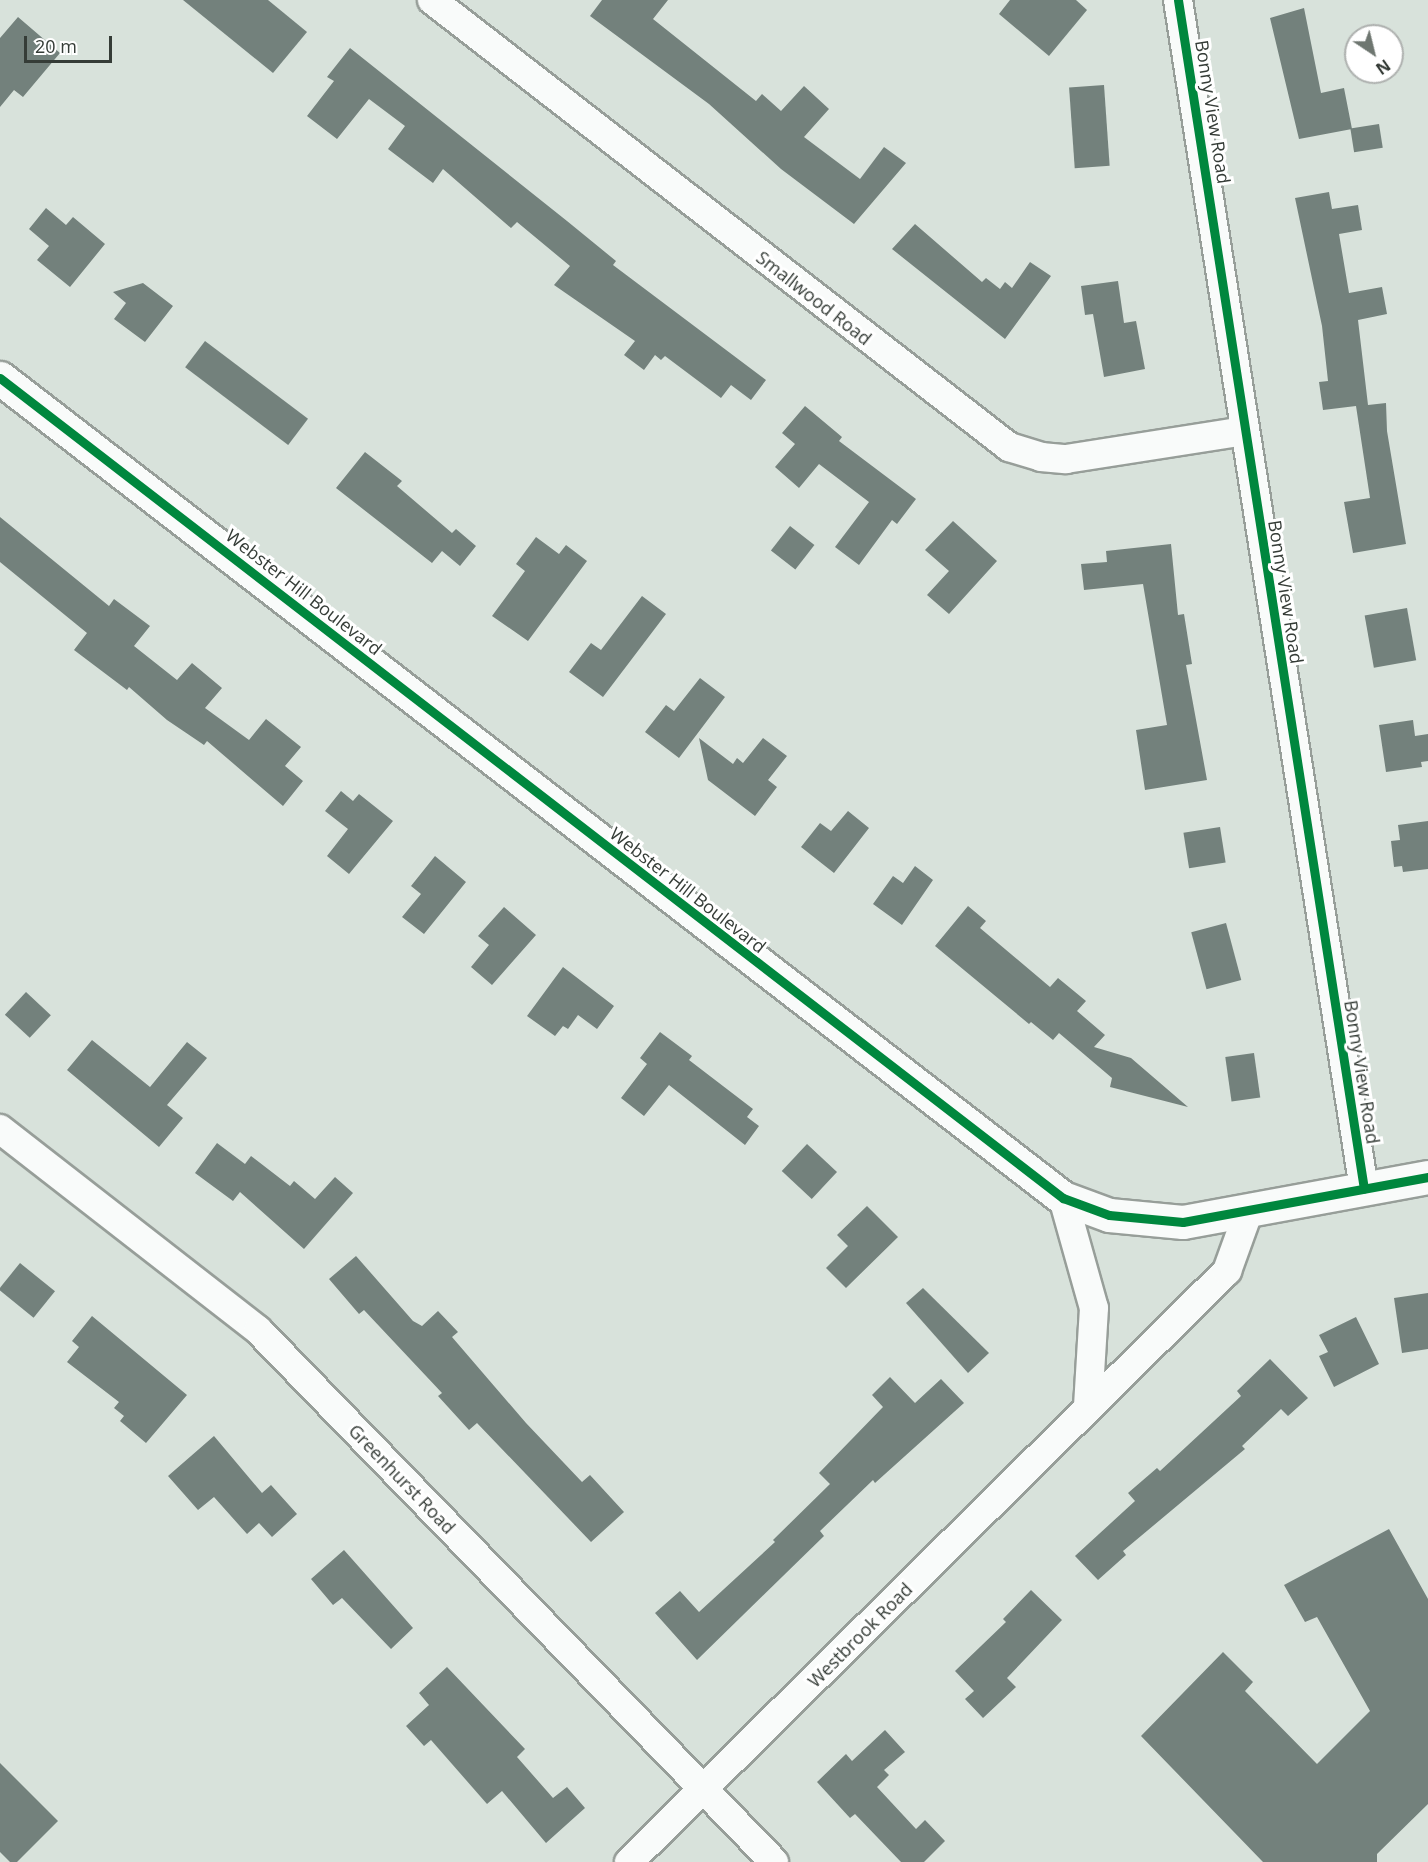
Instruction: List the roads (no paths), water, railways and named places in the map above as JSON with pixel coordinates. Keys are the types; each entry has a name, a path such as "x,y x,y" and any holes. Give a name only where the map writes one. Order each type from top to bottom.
{"street":[{"name":"Smallwood Road","path":"432,0 1009,447 1041,457 1066,459 1244,431"},
{"name":"Bonny View Road","path":"1178,0 1364,1190"},
{"name":"Webster Hill Boulevard","path":"0,378 1063,1198 1109,1215 1146,1221 1183,1222 1248,1213 1428,1177"},
{"name":"Greenhurst Road","path":"0,1129 258,1330 774,1862"},
{"path":"1063,1198 1094,1308 1088,1405"},
{"name":"Westbrook Road","path":"628,1862 704,1790 1088,1405 1227,1271 1248,1213"}]}
